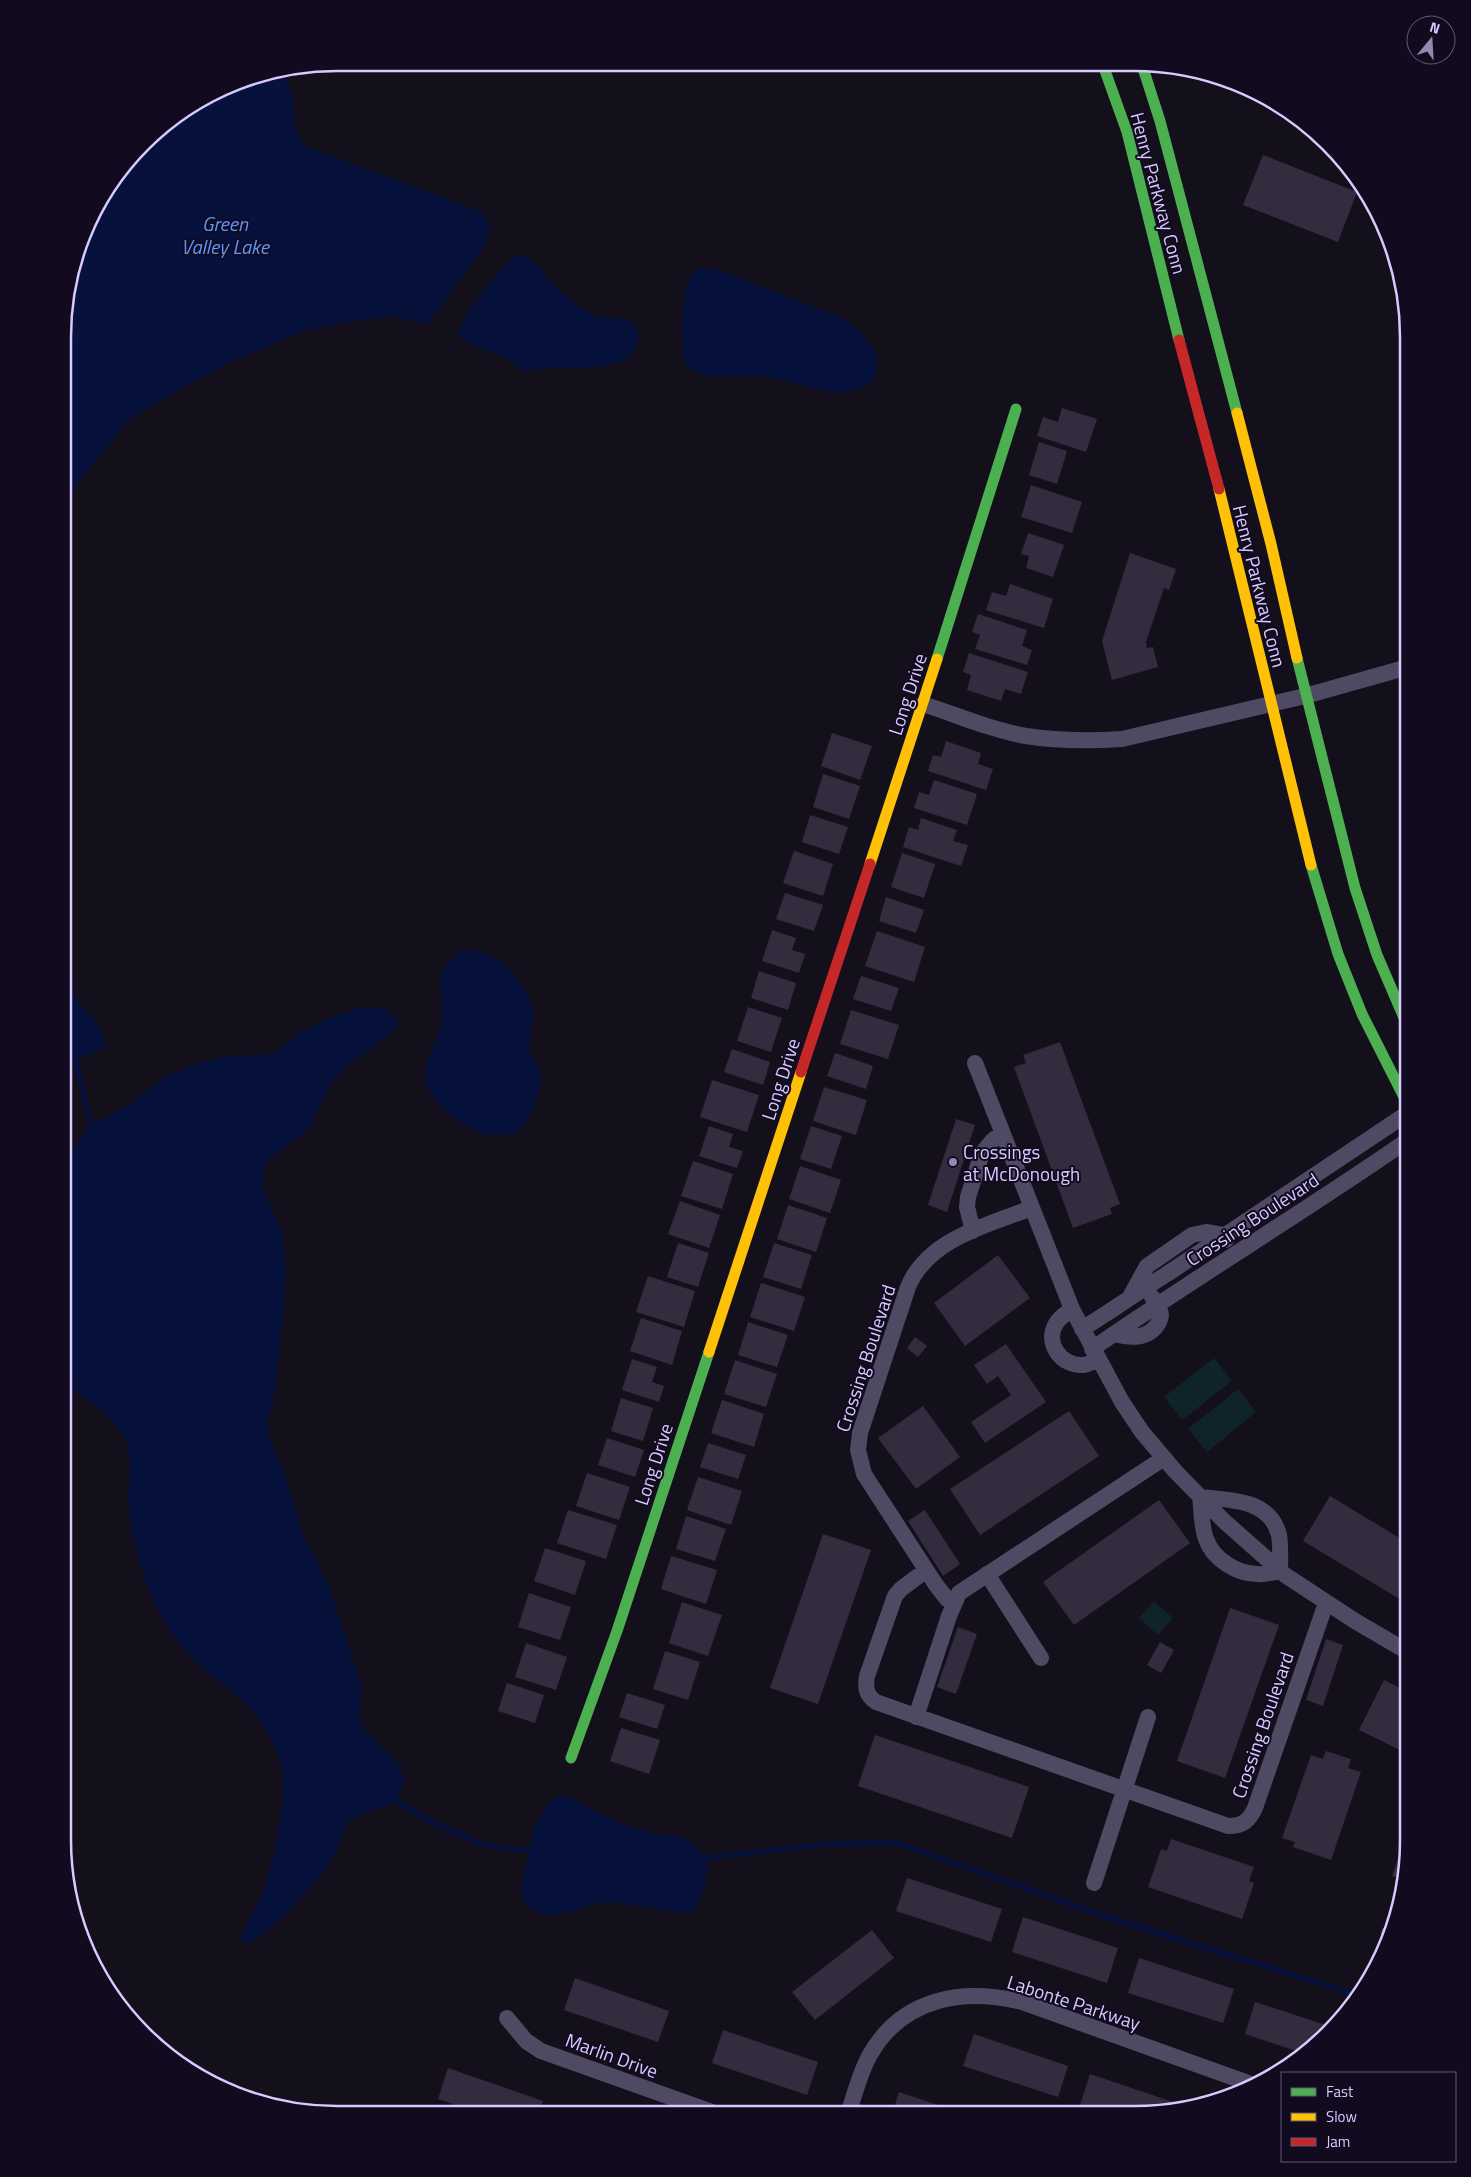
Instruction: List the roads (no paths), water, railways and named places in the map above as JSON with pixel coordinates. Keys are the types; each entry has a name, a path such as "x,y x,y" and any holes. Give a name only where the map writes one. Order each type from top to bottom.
{"street":[{"name":"Henry Parkway Conn","path":"1105,71 1127,132 1178,336 1229,527 1317,890 1338,954 1362,1014 1400,1089"},
{"name":"Henry Parkway Conn","path":"1144,72 1160,121 1271,544 1305,696 1355,888 1376,955 1400,1009"},
{"name":"Long Drive","path":"571,1758 620,1622 923,704 1016,409"},
{"path":"923,704 1024,736 1055,740 1096,741 1122,739 1305,696 1400,669"},
{"path":"975,1063 1072,1309 1122,1402 1164,1458 1200,1497 1280,1571 1326,1603 1400,1647"},
{"name":"Crossing Boulevard","path":"1082,1329 1116,1309 1130,1297 1400,1118"},
{"path":"973,1231 966,1208 968,1197 982,1153 1002,1132"},
{"name":"Crossing Boulevard","path":"1157,1304 1400,1145"},
{"path":"1304,1183 1316,1202"},
{"name":"Crossing Boulevard","path":"954,1602 940,1591 925,1570 864,1474 859,1457 858,1443 908,1287 916,1270 936,1251 973,1231 1032,1208"},
{"name":"Crossing Boulevard","path":"1130,1297 1147,1266 1168,1250 1198,1233 1206,1232 1223,1235"},
{"path":"1223,1235 1235,1253"},
{"path":"1168,1250 1192,1281"},
{"path":"1072,1309 1062,1317 1054,1328 1052,1340 1054,1347 1062,1358 1075,1364 1083,1365 1114,1334 1130,1337 1148,1334 1154,1329 1161,1318 1161,1312 1146,1287"},
{"path":"916,1717 958,1593 1164,1458"},
{"path":"1200,1497 1206,1540 1219,1558 1238,1570 1247,1573 1265,1574 1280,1571"},
{"path":"1200,1497 1244,1502 1265,1513 1275,1525 1278,1533 1280,1571"},
{"name":"Crossing Boulevard","path":"925,1570 901,1589 896,1596 869,1668 866,1682 869,1698 916,1717 1221,1825 1235,1826 1249,1820 1255,1808 1326,1603"},
{"path":"987,1574 1041,1658"},
{"path":"1094,1883 1148,1717"},
{"name":"Labonte Parkway","path":"851,2106 870,2054 886,2032 898,2022 932,2003 951,1997 970,1995 987,1995 1022,2002 1245,2082"},
{"name":"Marlin Drive","path":"507,2018 526,2041 541,2051 695,2106"}],"water":[{"name":"Green Valley Lake","path":"286,76 291,92 294,118 301,140 305,146 482,212 491,228 484,246 428,324 396,317 365,319 300,332 231,362 174,392 129,420 75,486 71,498 71,337 76,285 80,268 91,235 107,204 126,175 149,149 189,116 235,91"},
{"path":"514,256 522,256 535,263 563,294 586,311 594,315 620,318 634,325 638,336 633,353 624,360 600,367 547,368 527,371 518,368 499,355 463,340 458,335 467,316 491,282"},
{"path":"712,268 839,316 859,331 873,348 878,360 877,372 872,381 864,387 850,392 835,393 764,376 710,377 690,369 686,365 683,356 682,311 686,288 690,278 696,269"},
{"path":"464,950 488,955 500,962 519,980 531,1003 533,1019 529,1049 539,1070 540,1087 531,1113 518,1132 501,1135 473,1130 458,1121 442,1107 435,1099 426,1082 426,1067 441,1023 440,982 442,973 445,965 452,957"},
{"path":"71,982 75,998 102,1030 106,1048 71,1062"},
{"path":"359,1008 387,1009 398,1020 393,1032 345,1067 330,1085 309,1128 269,1160 263,1171 263,1187 281,1231 286,1264 276,1386 267,1423 270,1440 285,1474 302,1532 329,1587 362,1687 360,1719 364,1729 399,1765 404,1779 400,1794 389,1805 360,1814 346,1824 338,1848 326,1869 290,1910 266,1932 249,1944 243,1942 241,1938 261,1897 273,1854 283,1800 284,1785 281,1764 268,1733 255,1714 241,1699 197,1662 179,1643 164,1621 144,1576 133,1536 128,1500 130,1462 127,1444 123,1435 110,1419 96,1406 71,1389 71,1151 91,1126 127,1106 164,1078 200,1062 223,1057 274,1054 300,1032"},
{"path":"566,1796 616,1822 651,1833 683,1837 698,1848 708,1866 703,1892 698,1903 689,1914 612,1902 597,1903 578,1910 552,1915 535,1911 526,1905 520,1890 534,1829 553,1798"}],"waterway":[{"path":"76,1061 91,1126"},
{"path":"394,1800 432,1822 481,1844 528,1851"},
{"path":"705,1858 826,1844 897,1843 1107,1917 1351,1993"}],"place":[{"name":"Crossings at McDonough","path":"953,1162"}]}
